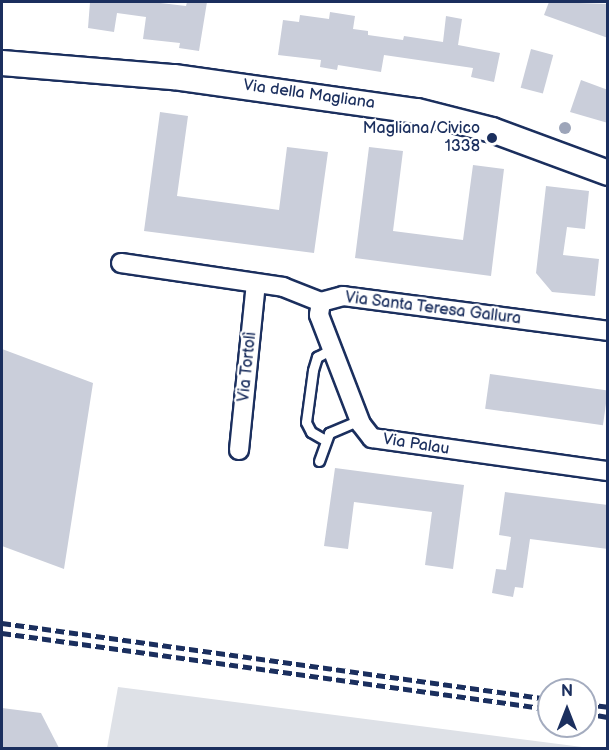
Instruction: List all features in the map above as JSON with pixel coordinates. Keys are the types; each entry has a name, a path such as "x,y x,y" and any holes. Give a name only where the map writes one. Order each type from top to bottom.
{"main road":[{"name":"Via della Magliana","path":"2,63 174,77 425,113 492,130 608,173"}],"street":[{"name":"Via Santa Teresa Gallura","path":"121,263 294,290 321,302 343,296 608,331"},
{"name":"Via Tortolì","path":"239,450 256,284"},
{"name":"Via Palau","path":"321,302 319,315 359,420 372,438 608,471"}],"lane":[{"path":"325,440 311,432 306,422 317,357 332,349"},
{"path":"319,461 329,433 359,420"}],"shaded area":[{"path":"118,687 590,748 107,748"}],"building":[{"path":"90,2 152,2 186,6 187,2 207,2 199,51 179,48 180,43 143,39 146,17 117,13 114,32 88,28"},
{"path":"549,2 608,4 608,38 544,15"},
{"path":"330,12 355,16 353,29 368,31 368,35 403,40 404,36 443,42 446,16 462,19 458,45 500,53 494,82 471,77 473,68 384,55 381,72 338,65 337,70 320,67 321,60 278,55 283,20 299,22 300,15 329,19"},
{"path":"531,49 553,55 543,94 521,88"},
{"path":"581,80 608,90 608,123 570,112"},
{"path":"160,112 188,116 177,196 279,210 287,147 328,152 314,253 144,231"},
{"path":"369,147 403,151 393,231 463,240 473,165 504,169 491,276 355,258"},
{"path":"546,186 589,191 585,229 567,227 563,255 599,259 595,296 552,292 536,273"},
{"path":"2,349 93,383 64,569 2,546"},
{"path":"490,374 608,391 603,425 485,409"},
{"path":"335,468 464,485 453,569 425,565 432,512 354,502 348,549 324,546"},
{"path":"505,492 608,505 608,549 530,539 523,588 515,587 513,597 492,593 496,569 506,570 511,537 499,535"},
{"path":"2,708 41,713 59,748 2,748"}],"railway":[{"path":"2,623 537,697"},
{"path":"2,633 537,707"},
{"path":"597,706 608,707"},
{"path":"597,715 608,717"}],"place":[{"name":"Magliana/Civico 1338","path":"492,138"}]}
